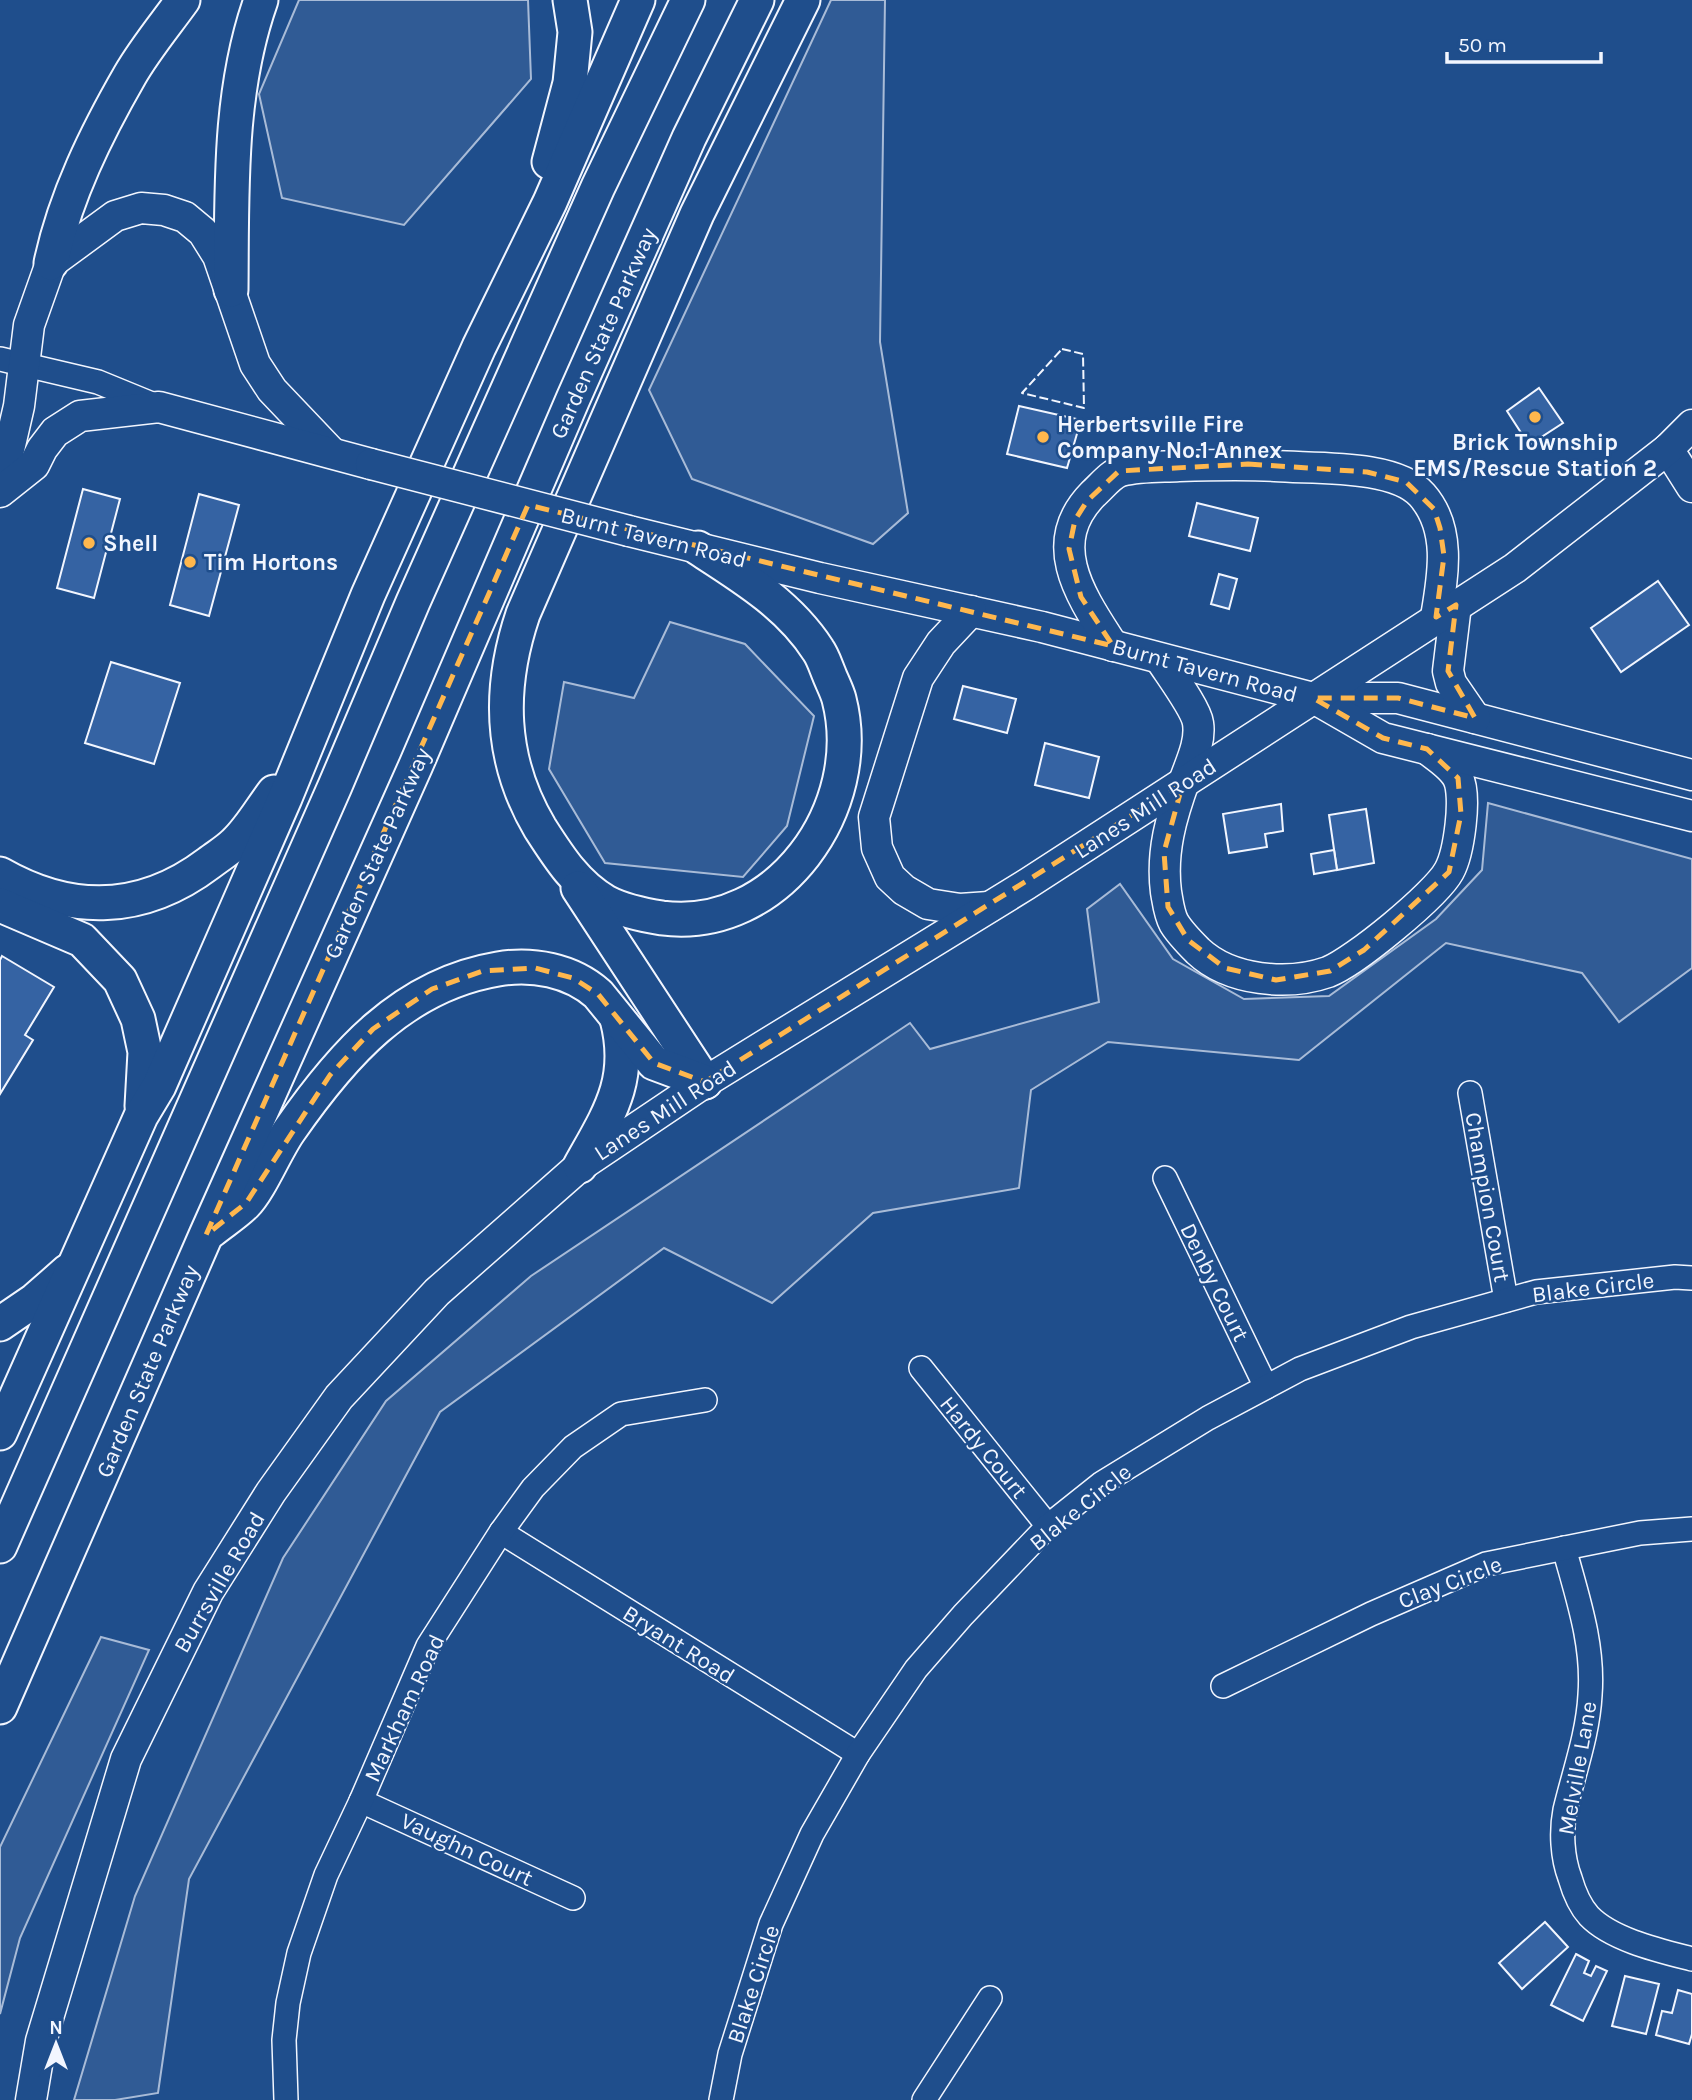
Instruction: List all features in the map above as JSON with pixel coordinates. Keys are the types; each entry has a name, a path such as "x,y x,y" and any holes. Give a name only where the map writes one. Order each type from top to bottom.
{"highway":[{"path":"51,263 59,225 85,163 131,74 183,0"},
{"path":"231,290 232,153 243,68 261,0"},
{"path":"479,346 554,149 570,83 575,32 570,0"},
{"path":"0,1433 141,1116 159,1086 280,810 368,595 479,346 550,202 638,0"},
{"path":"0,1546 335,786 413,602 598,187 688,0"},
{"name":"Garden State Parkway","path":"0,1707 206,1235 416,765 573,399 678,163 757,0"},
{"path":"705,1083 531,813 517,781 506,732 506,682 512,647 523,614 697,214 803,0"},
{"path":"562,863 589,890 607,902 629,911 678,920 706,917 736,909 767,892 797,865 818,838 831,808 844,759 844,728 839,698 819,652 789,613 746,579 698,548"},
{"path":"0,874 26,889 61,900 101,904 151,896 193,875 235,843 301,757"},
{"path":"0,905 82,940 120,981 138,1019 145,1052 141,1116"},
{"path":"206,1235 246,1203 287,1133 330,1075 373,1029 432,989 483,971 511,966 558,971 589,986 654,1063 705,1083"},
{"path":"580,1166 608,1117 620,1086 623,1041 617,1019"},
{"path":"0,1324 35,1300 75,1265"}],"main road":[{"path":"0,491 19,406 12,362 29,325 51,263 115,216 141,208 164,209 185,217 203,232 218,256 255,364 272,390 331,452"},
{"path":"0,491 34,465 55,432 80,416 159,408"},
{"name":"Burnt Tavern Road","path":"159,408 629,531 820,578 971,611 1313,698 1398,698 1692,775"},
{"name":"Lanes Mill Road","path":"580,1166 705,1083 1219,760 1514,568 1680,454 1692,425"},
{"path":"1680,454 1692,486"},
{"path":"1113,646 1081,597 1071,569 1069,549 1074,520 1087,501 1119,471 1248,464 1367,472 1406,482 1421,493 1434,509 1444,556 1448,670 1451,683 1475,718"},
{"path":"971,611 942,643 918,678 874,817 877,848 890,877 904,890 928,904 960,909 989,907"},
{"path":"1161,660 1198,721 1198,739 1169,824 1164,852 1168,907 1173,922 1200,953 1225,968 1276,980 1304,978 1330,971 1364,950 1427,896 1448,872 1456,853 1461,814 1458,778 1427,749"},
{"name":"Burnt Tavern Road","path":"1313,698 1383,738 1692,816"},
{"path":"1639,761 1692,753"},
{"name":"Burrsville Road","path":"31,2100 41,2041 125,1759 208,1592 271,1492 339,1397 438,1292 580,1166"}],"street":[{"name":"Burnt Tavern Road","path":"12,362 98,382 159,408"},
{"name":"Champion Court","path":"1470,1093 1506,1300"},
{"name":"Denby Court","path":"1165,1178 1266,1387"},
{"name":"Blake Circle","path":"721,2100 730,2054 771,1924 812,1833 858,1754 916,1669 1048,1526 1102,1483 1208,1418 1300,1369 1411,1327 1536,1292 1675,1277 1692,1278"},
{"name":"Hardy Court","path":"921,1368 1048,1526"},
{"name":"Markham Road","path":"286,2100 284,2040 288,2003 299,1953 326,1875 428,1646 501,1532 533,1488 573,1447 621,1414 705,1400"},
{"name":"Clay Circle","path":"1223,1686 1371,1614 1486,1564 1640,1532 1692,1530"},
{"name":"Bryant Road","path":"501,1532 858,1754"},
{"name":"Melville Lane","path":"1564,1548 1586,1626 1590,1665 1586,1727 1564,1814 1566,1867 1576,1897 1590,1917 1615,1934 1692,1959"},
{"name":"Vaughn Court","path":"361,1801 573,1898"},
{"path":"924,2100 990,1998"}],"highlighted area":[{"path":"1248,464 1367,472 1406,482 1434,509 1440,528 1444,556 1436,617 1456,605 1448,671 1475,718 1398,698 1313,698 1383,738 1427,749 1458,778 1461,814 1449,872 1364,950 1330,971 1276,980 1225,968 1188,940 1168,907 1164,852 1183,783 705,1082 654,1063 598,994 573,978 535,968 483,971 432,989 373,1029 330,1075 246,1203 206,1235 528,505 1113,646 1081,597 1069,549 1075,520 1087,501 1119,471"}],"shaded area":[{"path":"299,0 528,0 531,79 404,225 282,198 259,94"},
{"path":"831,0 885,0 880,342 908,513 873,544 692,479 649,390"},
{"path":"670,622 745,644 814,716 787,826 743,877 605,863 549,769 564,682 634,698"},
{"path":"1488,803 1692,859 1692,968 1619,1022 1582,973 1446,943 1299,1060 1108,1042 1031,1090 1019,1188 873,1213 772,1303 664,1248 440,1412 189,1879 158,2093 115,2100 74,2100 135,1896 283,1558 386,1401 531,1276 910,1023 930,1049 1099,1002 1087,909 1120,884 1173,959 1244,999 1329,996 1436,919 1482,870"},
{"path":"101,1637 149,1650 20,1938 0,2014 0,1847"}],"building":[{"name":"Brick Township EMS/Rescue Station 2","path":"1539,388 1563,423 1529,445 1507,411"},
{"name":"Herbertsville Fire Company No.1 Annex","path":"1019,406 1081,420 1067,468 1007,454"},
{"name":"Shell","path":"83,489 120,499 94,598 57,588"},
{"path":"199,494 239,505 209,616 170,605"},
{"path":"1197,503 1258,518 1250,551 1189,536"},
{"path":"1219,574 1237,579 1229,609 1211,604"},
{"path":"1658,581 1689,625 1621,672 1591,628"},
{"path":"111,662 180,683 154,764 85,743"},
{"path":"963,686 1016,699 1007,733 954,719"},
{"path":"1045,743 1099,757 1089,798 1035,785"},
{"path":"1281,804 1283,831 1265,834 1267,847 1229,853 1223,814"},
{"path":"1366,809 1374,863 1337,870 1329,815"},
{"path":"1334,850 1337,870 1314,874 1311,854"},
{"path":"2,956 54,987 25,1035 33,1040 0,1094 0,960"},
{"path":"1545,1922 1568,1947 1522,1989 1499,1963"},
{"path":"1576,1954 1589,1961 1584,1973 1591,1976 1596,1966 1607,1971 1583,2021 1551,2005"},
{"path":"1625,1976 1659,1984 1646,2034 1612,2026"},
{"path":"1678,1990 1692,1994 1692,2034 1689,2044 1656,2035 1662,2011 1672,2013"}],"fence":[{"path":"1062,349 1083,354 1084,408 1022,393 1062,349"}],"place":[{"name":"Brick Township EMS/Rescue Station 2","path":"1535,417"},
{"name":"Herbertsville Fire Company No.1 Annex","path":"1043,437"},
{"name":"Shell","path":"89,543"},
{"name":"Tim Hortons","path":"190,562"}]}
